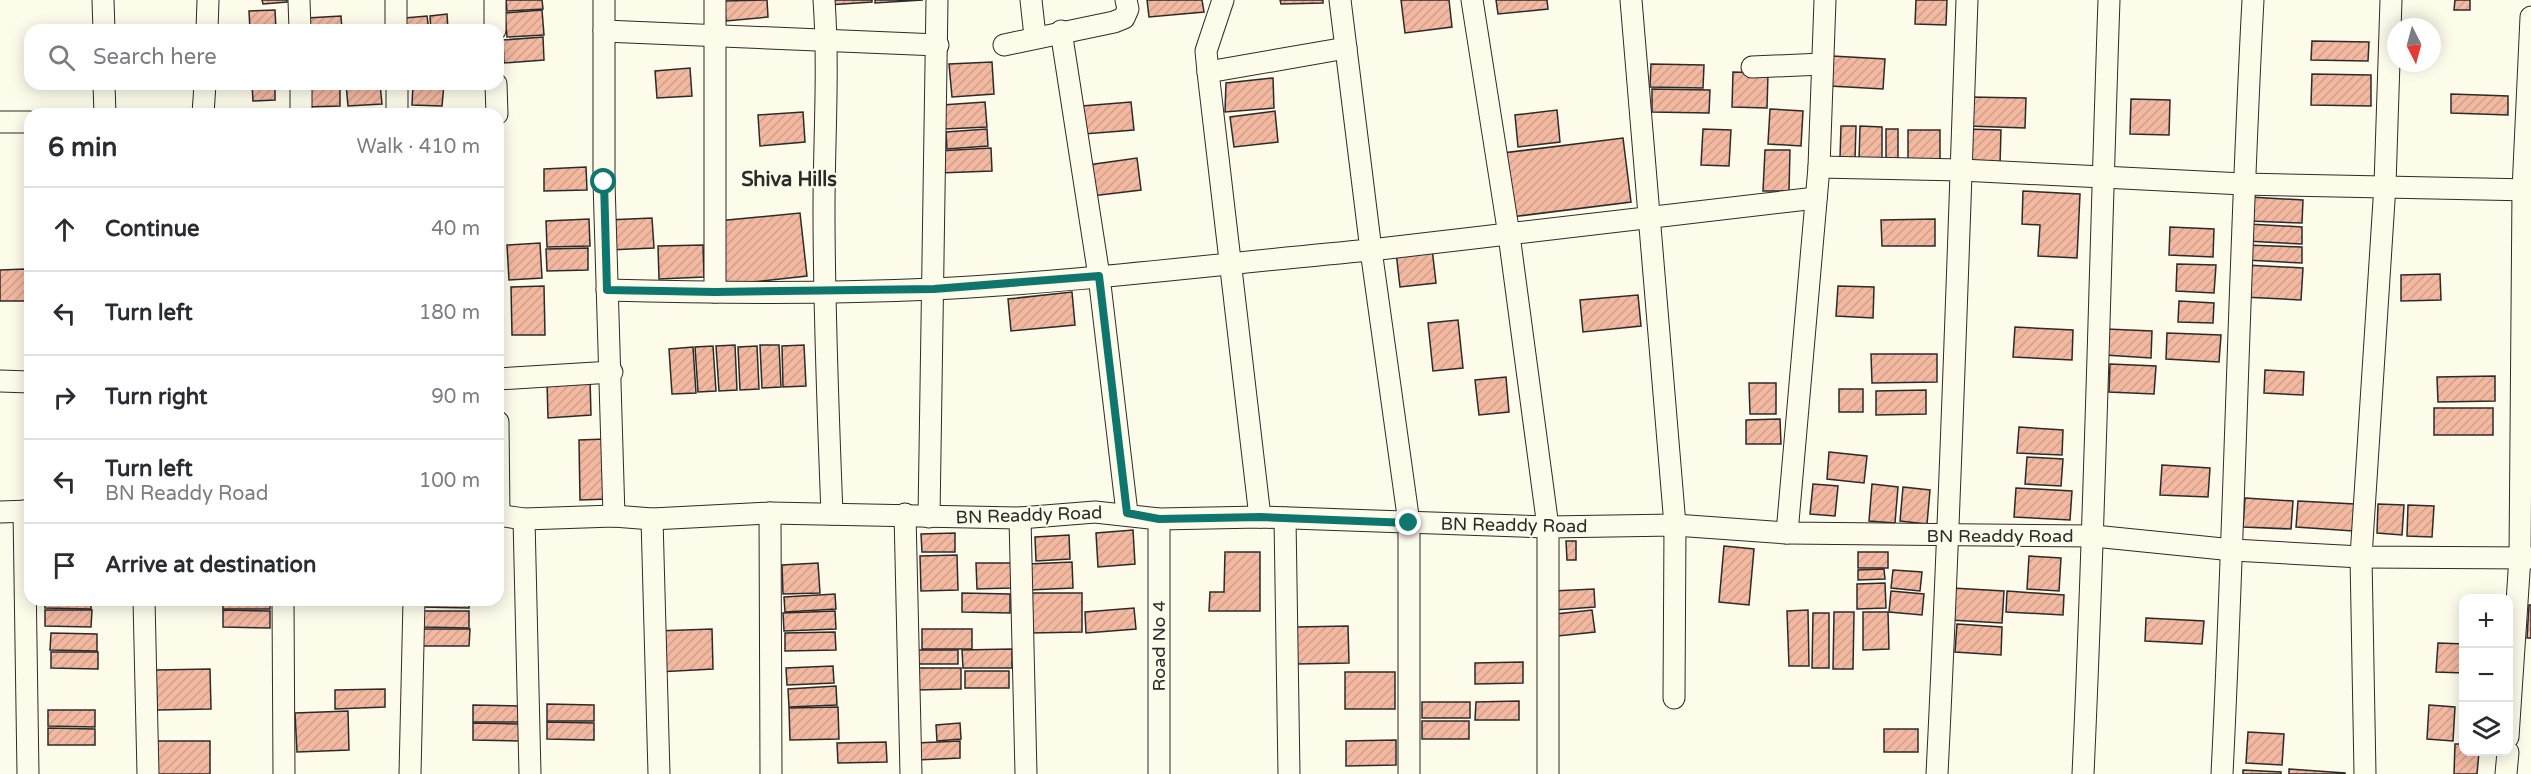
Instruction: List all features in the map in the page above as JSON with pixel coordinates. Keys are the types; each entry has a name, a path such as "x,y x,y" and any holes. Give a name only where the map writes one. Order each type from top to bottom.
{"street":[{"path":"103,0 104,24"},
{"path":"207,24 208,0"},
{"path":"299,0 300,24"},
{"path":"396,0 396,24"},
{"path":"495,0 495,24"},
{"path":"604,0 607,290 612,372 614,516"},
{"path":"715,0 715,292"},
{"path":"824,0 827,41 824,110 824,291 832,514"},
{"path":"929,517 934,289 932,150 938,45 937,0"},
{"path":"1031,0 1035,36"},
{"path":"1004,45 1035,36 1124,18 1128,9 1126,0"},
{"path":"1223,0 1206,51 1260,517"},
{"path":"1340,0 1371,250 1409,523 1409,774"},
{"path":"1472,0 1509,236 1548,527 1548,774"},
{"path":"1631,0 1652,219 1675,525 1674,698"},
{"path":"1787,533 1819,167 1825,0"},
{"path":"1937,774 1947,537 1954,433 1967,0"},
{"path":"2083,774 2094,536 2109,0"},
{"path":"2222,774 2233,550 2243,184 2253,0"},
{"path":"2365,774 2361,557 2385,185 2391,0"},
{"path":"2511,702 2525,557 2527,190 2531,17"},
{"path":"604,31 938,45"},
{"path":"1061,31 1099,276 1127,513"},
{"path":"1208,72 1346,48"},
{"path":"1752,67 1822,64"},
{"path":"104,90 105,108"},
{"path":"203,108 205,90"},
{"path":"301,90 301,108"},
{"path":"397,90 397,108"},
{"path":"496,90 497,108"},
{"path":"0,122 24,122"},
{"path":"1819,167 1961,170 2243,184 2385,185 2527,190"},
{"path":"607,290 715,292 934,289 1099,276 1509,236 1816,198"},
{"path":"504,379 612,372"},
{"path":"0,381 24,382"},
{"path":"0,512 24,511"},
{"name":"BN Readdy Road","path":"504,516 524,519 614,516 652,519 770,513 1020,518 1095,512 1127,513 1159,519 1260,517 1548,527 1675,525 1787,533 1947,537 2094,536 2233,550 2361,557 2525,557"},
{"path":"770,513 771,774"},
{"path":"905,514 911,774"},
{"path":"1020,518 1026,774"},
{"path":"1285,518 1289,774"},
{"path":"524,519 530,774"},
{"path":"652,519 659,774"},
{"name":"Road No 4","path":"1159,519 1159,774"},
{"path":"27,606 28,774"},
{"path":"144,606 148,774"},
{"path":"283,606 284,774"},
{"path":"410,774 414,606"},
{"path":"2506,774 2508,756"}],"building":[{"path":"262,0 287,0 287,2 263,4"},
{"path":"506,0 542,0 543,9 507,11"},
{"path":"767,0 768,17 726,21 724,1"},
{"path":"828,0 872,0 872,2 828,5"},
{"path":"875,0 923,0 875,3"},
{"path":"1147,0 1202,0 1204,12 1149,17"},
{"path":"1280,0 1323,0 1323,3 1281,4"},
{"path":"1401,0 1449,0 1452,27 1405,33"},
{"path":"1496,0 1547,0 1548,9 1498,14"},
{"path":"1916,0 1947,0 1946,25 1915,24"},
{"path":"2455,0 2470,0 2470,10 2454,10"},
{"path":"275,10 276,24 250,24 249,11"},
{"path":"542,10 544,35 507,37 505,13"},
{"path":"447,14 448,24 431,24 430,16"},
{"path":"341,16 342,24 308,24 307,18"},
{"path":"427,16 428,24 406,24 405,18"},
{"path":"543,37 544,60 504,63 504,40"},
{"path":"2312,41 2369,42 2368,61 2311,60"},
{"path":"1832,56 1885,59 1883,89 1830,86"},
{"path":"992,62 994,94 952,97 949,64"},
{"path":"1651,64 1704,65 1703,88 1650,87"},
{"path":"690,68 692,96 657,98 655,71"},
{"path":"1733,72 1768,73 1767,108 1732,107"},
{"path":"2312,74 2371,75 2371,106 2311,105"},
{"path":"1273,78 1274,108 1225,112 1226,83"},
{"path":"1652,89 1710,90 1709,113 1652,112"},
{"path":"252,90 275,90 275,100 253,101"},
{"path":"305,90 340,90 340,106 305,107"},
{"path":"347,90 381,90 382,104 348,106"},
{"path":"413,90 443,90 442,106 412,105"},
{"path":"2451,94 2508,96 2508,115 2451,113"},
{"path":"1969,97 2026,98 2025,128 1968,126"},
{"path":"2131,99 2170,100 2169,135 2130,134"},
{"path":"985,102 987,127 944,129 942,105"},
{"path":"1131,102 1134,130 1084,134 1082,106"},
{"path":"1770,109 1803,111 1801,146 1768,144"},
{"path":"1557,110 1560,142 1518,147 1515,115"},
{"path":"1275,111 1278,142 1234,147 1230,117"},
{"path":"803,112 805,142 760,146 758,115"},
{"path":"1841,126 1856,126 1855,159 1840,158"},
{"path":"1860,126 1882,127 1882,160 1859,160"},
{"path":"987,129 988,146 947,149 946,132"},
{"path":"1703,129 1731,130 1729,166 1701,165"},
{"path":"1886,129 1898,129 1898,163 1886,163"},
{"path":"1966,129 2001,130 2000,165 1965,164"},
{"path":"1908,130 1940,130 1940,162 1908,162"},
{"path":"1623,138 1631,202 1511,217 1503,153"},
{"path":"991,148 992,171 939,173 938,151"},
{"path":"1765,150 1790,150 1789,191 1763,191"},
{"path":"1137,158 1141,190 1092,196 1088,165"},
{"path":"586,167 587,190 544,191 544,169"},
{"path":"2023,191 2080,194 2077,258 2038,256 2040,225 2022,224"},
{"path":"2251,197 2303,200 2302,223 2250,221"},
{"path":"800,213 807,276 724,285 717,221"},
{"path":"652,218 654,248 608,250 607,220"},
{"path":"589,219 590,246 547,247 546,221"},
{"path":"1935,219 1935,246 1882,246 1881,220"},
{"path":"2248,224 2302,227 2302,244 2247,241"},
{"path":"2170,227 2214,229 2213,257 2169,255"},
{"path":"540,243 542,278 509,280 507,245"},
{"path":"703,245 704,277 659,279 658,246"},
{"path":"2246,245 2302,247 2302,263 2246,260"},
{"path":"588,248 588,270 547,271 546,249"},
{"path":"1432,248 1436,283 1400,287 1396,252"},
{"path":"2177,264 2216,265 2214,293 2176,291"},
{"path":"2245,265 2303,268 2301,300 2244,297"},
{"path":"24,269 24,301 0,301 0,270"},
{"path":"2440,274 2441,300 2401,301 2401,275"},
{"path":"544,286 545,335 512,335 511,287"},
{"path":"1838,286 1874,287 1873,318 1836,316"},
{"path":"1072,292 1075,325 1011,331 1008,299"},
{"path":"1638,295 1641,326 1583,332 1580,300"},
{"path":"2179,301 2214,303 2213,323 2178,322"},
{"path":"1458,320 1463,368 1433,371 1428,323"},
{"path":"2015,327 2073,330 2072,360 2013,357"},
{"path":"2106,329 2152,331 2151,358 2105,355"},
{"path":"2167,333 2221,335 2219,362 2166,359"},
{"path":"735,345 737,390 719,391 716,346"},
{"path":"760,345 779,345 781,387 762,388"},
{"path":"804,345 806,386 783,387 782,346"},
{"path":"713,346 716,391 698,392 695,347"},
{"path":"757,346 759,389 740,390 738,347"},
{"path":"693,347 696,393 672,394 669,349"},
{"path":"1871,354 1937,354 1937,382 1872,383"},
{"path":"2110,364 2156,366 2154,394 2109,392"},
{"path":"2265,370 2304,372 2303,395 2264,393"},
{"path":"2495,376 2495,401 2438,402 2437,377"},
{"path":"1506,377 1509,412 1479,415 1475,380"},
{"path":"590,379 591,415 548,418 547,381"},
{"path":"1749,383 1776,383 1776,414 1750,414"},
{"path":"1839,389 1863,389 1863,412 1839,412"},
{"path":"1926,390 1926,414 1876,415 1876,391"},
{"path":"2434,408 2493,408 2493,435 2434,435"},
{"path":"1780,419 1781,444 1746,444 1746,420"},
{"path":"2019,427 2063,430 2062,455 2017,453"},
{"path":"606,439 608,499 580,500 579,440"},
{"path":"1829,452 1867,456 1864,483 1827,479"},
{"path":"2027,457 2063,459 2061,486 2025,484"},
{"path":"2162,465 2210,468 2208,497 2160,495"},
{"path":"1813,484 1838,486 1835,516 1810,514"},
{"path":"1872,484 1898,487 1895,523 1869,521"},
{"path":"1903,487 1930,490 1927,524 1900,521"},
{"path":"2016,488 2072,491 2070,520 2014,517"},
{"path":"2245,498 2293,501 2291,529 2243,527"},
{"path":"2298,501 2355,504 2353,531 2296,527"},
{"path":"2378,504 2404,505 2402,535 2377,533"},
{"path":"2408,505 2434,506 2432,537 2407,536"},
{"path":"1133,530 1135,564 1098,567 1096,533"},
{"path":"955,533 955,552 922,552 921,534"},
{"path":"1069,535 1070,559 1036,561 1035,537"},
{"path":"1566,541 1576,541 1576,560 1567,560"},
{"path":"1724,546 1754,549 1749,605 1719,602"},
{"path":"1225,552 1260,552 1260,611 1209,611 1210,592 1224,592"},
{"path":"1858,552 1888,552 1888,568 1858,568"},
{"path":"957,555 958,590 921,591 920,556"},
{"path":"2029,556 2061,558 2059,591 2027,589"},
{"path":"1072,562 1073,588 1029,590 1028,564"},
{"path":"818,563 820,593 783,594 782,565"},
{"path":"976,563 1011,563 1011,588 977,589"},
{"path":"1884,569 1885,579 1858,580 1858,570"},
{"path":"1893,570 1922,572 1920,591 1891,588"},
{"path":"1885,583 1886,608 1857,609 1857,584"},
{"path":"1952,588 2004,591 2002,623 1950,620"},
{"path":"1594,589 1595,607 1554,610 1553,591"},
{"path":"1891,591 1924,594 1922,615 1889,612"},
{"path":"2007,591 2064,595 2063,615 2006,612"},
{"path":"962,593 1010,594 1010,613 962,612"},
{"path":"1031,593 1082,593 1082,632 1031,633"},
{"path":"835,594 836,609 785,612 784,597"},
{"path":"2529,605 2531,605 2531,638 2527,638"},
{"path":"45,606 91,606 91,609 45,608"},
{"path":"223,606 270,606 270,609 223,609"},
{"path":"469,606 469,608 422,607"},
{"path":"1134,608 1136,629 1086,633 1085,612"},
{"path":"45,610 92,610 91,627 45,626"},
{"path":"223,610 270,611 270,628 223,627"},
{"path":"1592,610 1595,632 1558,636 1556,614"},
{"path":"1808,610 1809,666 1789,666 1787,611"},
{"path":"423,611 469,611 469,628 422,627"},
{"path":"835,611 836,629 784,631 783,613"},
{"path":"1834,612 1854,612 1853,669 1833,669"},
{"path":"1863,612 1888,612 1889,649 1863,650"},
{"path":"1813,613 1829,613 1829,668 1812,668"},
{"path":"2146,618 2204,621 2202,644 2145,641"},
{"path":"1957,624 2002,627 2001,655 1955,652"},
{"path":"1348,626 1349,663 1297,664 1296,627"},
{"path":"423,629 470,629 469,646 422,646"},
{"path":"712,629 713,669 658,672 656,631"},
{"path":"922,629 972,629 972,649 922,649"},
{"path":"835,632 836,650 785,651 785,633"},
{"path":"51,633 97,634 97,651 50,650"},
{"path":"2438,643 2459,644 2459,673 2436,672"},
{"path":"1012,649 1012,668 963,668 962,650"},
{"path":"917,650 958,650 958,664 917,664"},
{"path":"51,652 98,652 98,669 51,668"},
{"path":"1523,662 1523,683 1475,684 1475,663"},
{"path":"833,666 834,683 787,685 786,668"},
{"path":"915,668 961,668 961,689 915,690"},
{"path":"210,669 211,709 157,710 156,670"},
{"path":"965,671 1009,671 1009,688 965,688"},
{"path":"1345,672 1395,672 1395,709 1345,709"},
{"path":"836,686 837,705 789,707 788,689"},
{"path":"385,689 385,707 335,709 335,690"},
{"path":"1519,701 1519,720 1475,720 1476,702"},
{"path":"1422,702 1470,702 1470,718 1422,718"},
{"path":"547,704 594,705 594,721 547,721"},
{"path":"473,705 520,706 519,722 473,722"},
{"path":"2429,705 2455,707 2453,741 2427,739"},
{"path":"838,707 839,739 790,740 789,708"},
{"path":"48,710 95,710 95,727 48,726"},
{"path":"348,711 349,750 297,752 295,713"},
{"path":"1422,721 1469,721 1469,739 1422,739"},
{"path":"547,722 594,723 594,740 547,739"},
{"path":"473,723 520,724 520,741 473,740"},
{"path":"960,723 961,739 937,741 936,725"},
{"path":"48,728 95,729 95,745 48,745"},
{"path":"1884,729 1918,729 1918,752 1884,752"},
{"path":"2248,732 2284,734 2282,765 2246,763"},
{"path":"1396,740 1396,765 1346,766 1346,741"},
{"path":"152,741 210,741 210,774 152,774"},
{"path":"960,741 960,758 917,760 916,743"},
{"path":"886,742 887,762 838,763 837,743"},
{"path":"2455,744 2459,744 2459,756 2479,756 2477,774 2454,774"},
{"path":"2289,769 2345,773 2345,774 2289,774"},
{"path":"2243,770 2281,772 2281,774 2243,774"}],"district":[{"name":"Shiva Hills","path":"789,180"}],"route":[{"path":"604,182 607,290 715,292 934,289 1099,276 1127,513 1159,519 1260,517 1409,523"}]}
